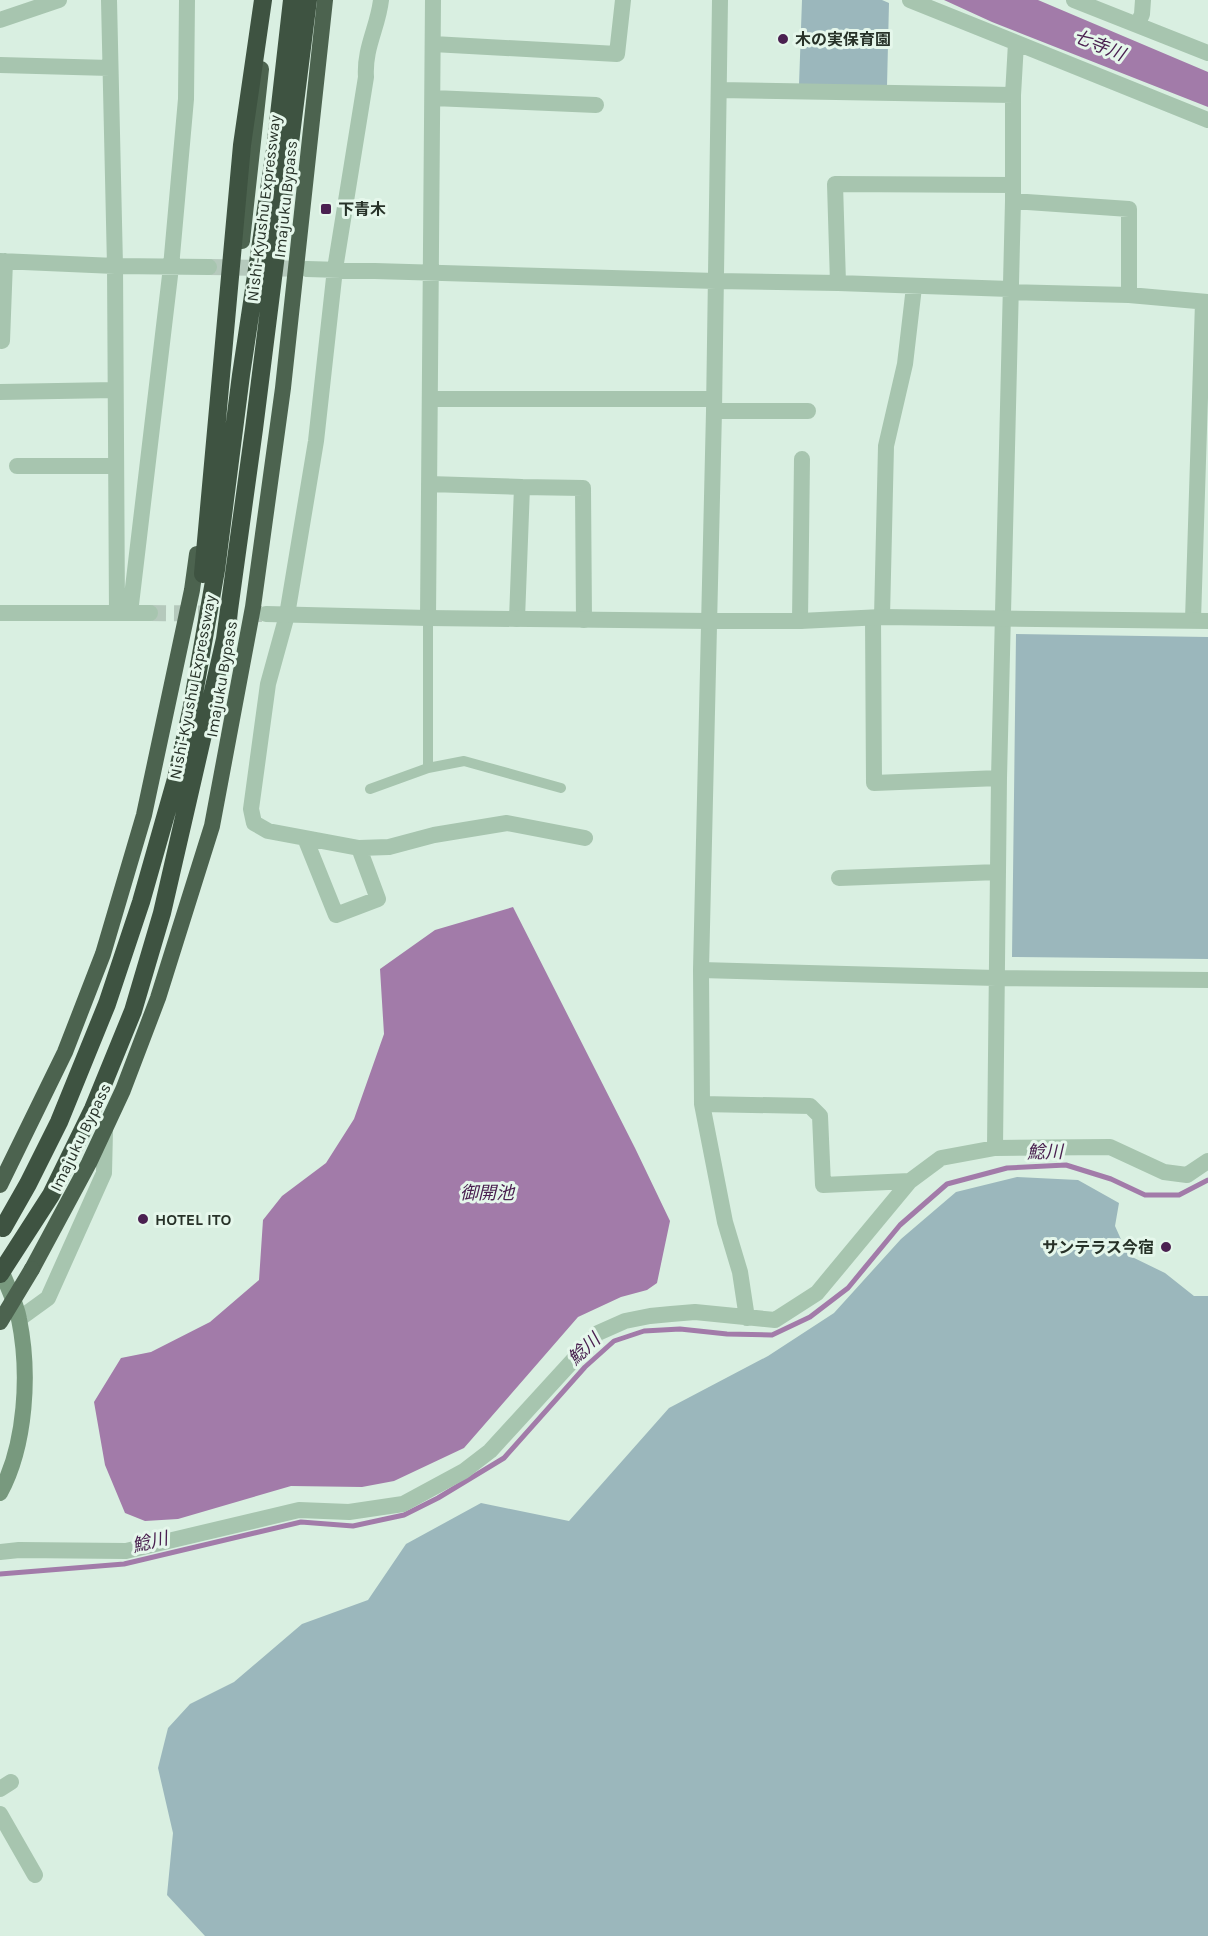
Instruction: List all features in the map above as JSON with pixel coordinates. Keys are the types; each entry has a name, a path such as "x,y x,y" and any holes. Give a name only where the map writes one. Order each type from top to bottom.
{"highway":[{"path":"191,711 242,145 263,0"},
{"path":"2,1182 65,1052 103,954 144,814 196,567 233,320 269,0"},
{"name":"Nishi-Kyushu Expressway","path":"3,1228 59,1122 107,1004 141,902 176,779 191,711 228,482 243,363 275,150 291,0"},
{"name":"Nishi-Kyushu Expressway","path":"0,1274 51,1195 93,1109 133,1011 162,913 225,639 255,429 308,0"},
{"name":"Imajuku Bypass","path":"0,1322 32,1269 105,1130 123,1090 158,998 212,826 253,607 281,399 325,0"}],"main road":[{"path":"0,1267 19,1319 24,1366 24,1404 18,1444 7,1480 0,1493"}],"street":[{"path":"0,20 59,0"},
{"path":"109,0 115,266 115,466 124,613"},
{"path":"124,613 171,267 186,99 187,0"},
{"path":"381,0 365,60 366,77 335,269 316,441 287,615 268,684 251,809 254,823 267,831 359,848 389,847 453,831 507,823 585,838"},
{"path":"428,618 433,0"},
{"path":"433,44 617,54 623,0"},
{"path":"720,0 714,405 701,970 702,1104 725,1222 740,1272 747,1318"},
{"path":"910,0 1208,120"},
{"path":"1074,0 1208,53"},
{"path":"1138,24 1142,14 1143,0"},
{"path":"995,1148 999,778 1013,193 1012,95 1016,43"},
{"path":"0,65 110,68"},
{"path":"719,90 1012,95"},
{"path":"433,98 596,105"},
{"path":"838,283 835,184 1013,193 1129,209 1129,296"},
{"path":"2,341 2,261 209,267"},
{"path":"266,614 709,621 800,621 878,617 1201,620 1206,302 1129,296 838,283 307,269"},
{"path":"914,287 905,364 886,446 878,617 874,783 999,778"},
{"path":"0,392 115,390"},
{"path":"430,399 714,405 808,411"},
{"path":"800,621 802,459"},
{"path":"17,466 115,466"},
{"path":"429,484 582,488 584,620"},
{"path":"517,619 522,487"},
{"path":"0,613 150,613"},
{"path":"305,838 336,915 378,899 359,848"},
{"path":"839,878 998,872"},
{"path":"701,970 1208,981"},
{"path":"702,1104 810,1106 820,1116 823,1185 909,1181"},
{"path":"19,1319 48,1298 104,1173 105,1130"},
{"path":"0,1552 19,1550 126,1551 299,1510 349,1512 403,1504 464,1471 490,1451 598,1333 625,1321 695,1312 775,1320 817,1293 909,1181 941,1158 995,1148 1110,1147 1164,1172 1187,1175 1208,1161"},
{"path":"0,1814 35,1875"}],"lane":[{"path":"428,618 428,768"},
{"path":"370,789 428,768 464,761 561,788"}],"shaded area":[{"path":"802,0 882,0 889,3 887,86 799,85"},
{"path":"1016,634 1208,637 1208,959 1012,957"},
{"path":"1017,1177 1078,1180 1119,1203 1115,1226 1128,1255 1165,1273 1194,1296 1208,1296 1208,1936 205,1936 167,1895 173,1833 158,1768 168,1728 190,1704 234,1682 302,1624 368,1600 406,1544 481,1503 569,1521 669,1408 768,1356 834,1313 901,1239 956,1192"}],"water":[{"name":"七寺川","path":"944,0 1038,0 1208,72 1208,107 992,22"},
{"name":"御開池","path":"513,907 670,1221 657,1283 647,1290 621,1297 578,1317 464,1448 394,1481 362,1487 291,1486 178,1519 145,1521 125,1513 105,1465 94,1402 121,1358 151,1352 210,1322 259,1280 263,1220 282,1196 326,1163 354,1119 384,1034 380,969 435,930"}],"waterway":[{"name":"鯰川","path":"0,1574 124,1564 301,1522 353,1526 404,1515 438,1498 504,1458 585,1367 614,1341 644,1331 680,1329 727,1334 772,1335 810,1317 848,1288 900,1225 947,1184 1007,1168 1066,1165 1111,1179 1145,1195 1179,1195 1208,1180"}],"tunnel":[{"path":"209,267 307,269"},
{"path":"150,613 266,614"}],"place":[{"name":"木の実保育園","path":"783,39"},
{"name":"下青木","path":"326,209"},
{"name":"HOTEL ITO","path":"143,1219"},
{"name":"サンテラス今宿","path":"1166,1247"}]}
